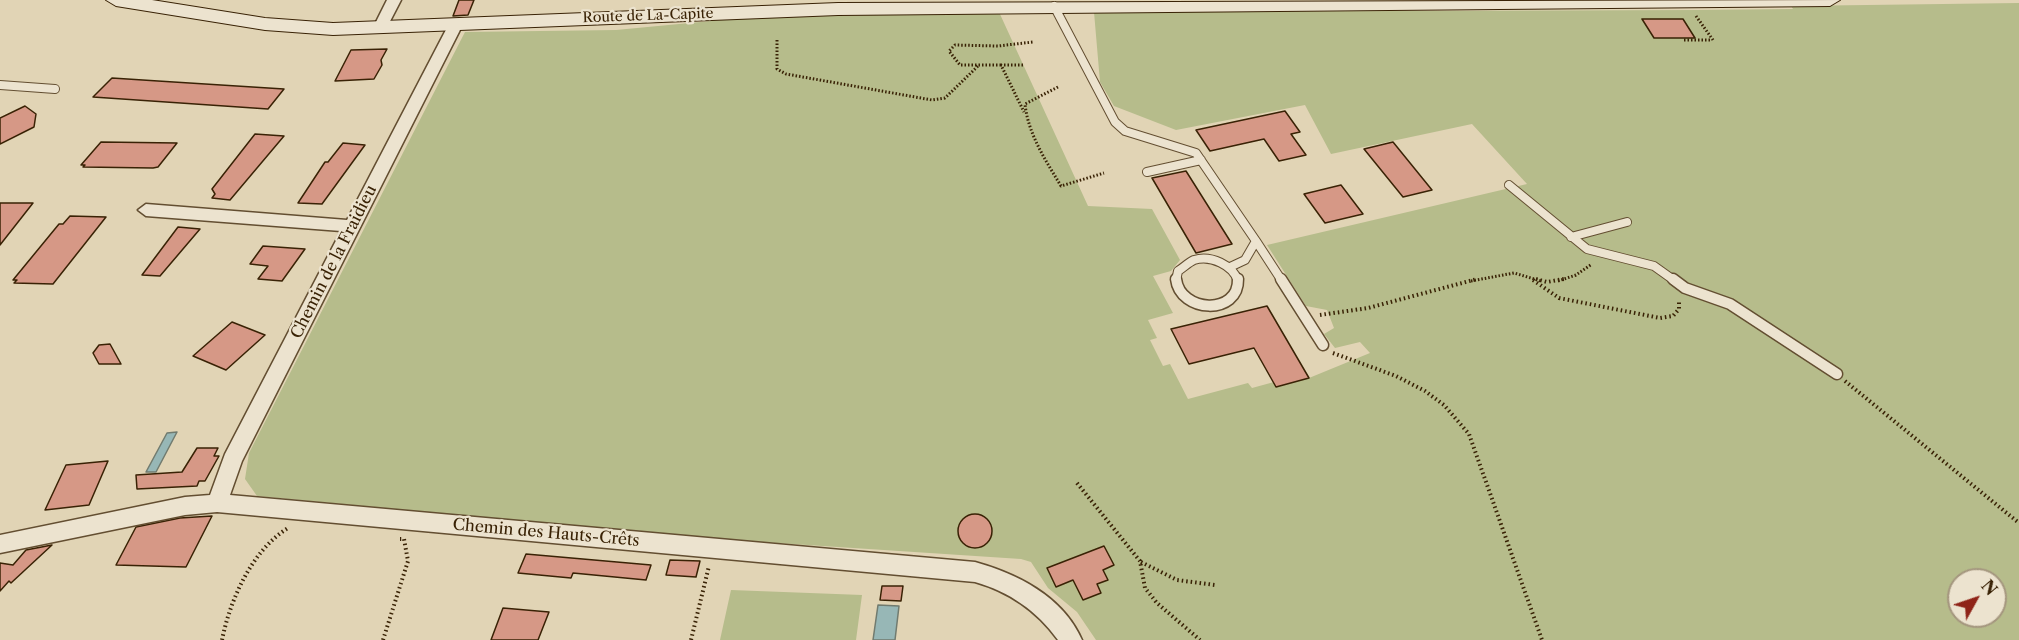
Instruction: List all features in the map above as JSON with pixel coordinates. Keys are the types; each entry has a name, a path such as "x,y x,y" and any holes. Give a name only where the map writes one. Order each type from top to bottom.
{"street":[{"name":"Route de La-Capite","path":"116,0 302,29 380,28 826,9 1830,0"},
{"path":"380,28 394,0"},
{"name":"Chemin de la Fraidieu","path":"217,503 232,460 456,24"},
{"path":"146,210 352,226"},
{"name":"Chemin des Hauts-Crêts","path":"0,544 185,506 217,503 975,572 995,576 1032,595 1050,613 1071,640"}],"lane":[{"path":"1054,6 1119,127 1196,153 1323,345"},
{"path":"0,85 55,89"},
{"path":"1147,172 1201,160"},
{"path":"1509,185 1591,251 1654,266 1680,286 1730,304 1837,374"},
{"path":"1571,237 1627,222"},
{"path":"1230,267 1238,277 1240,287 1236,296 1224,304 1210,306 1192,301 1182,294 1176,284 1176,276 1181,267 1194,260 1212,259 1230,267 1245,260 1256,241"}],"path":[{"path":"1684,40 1713,40 1695,14"},
{"path":"777,40 777,69 786,74 932,100 945,98 978,66"},
{"path":"1023,65 960,65 949,51 955,45 998,46 1033,42"},
{"path":"1001,65 1061,186 1104,173"},
{"path":"1026,115 1025,104 1058,87"},
{"path":"1304,316 1350,313 1511,273 1548,282 1582,272 1594,261 1591,251"},
{"path":"1530,277 1559,298 1660,318 1673,316 1679,309 1680,286"},
{"path":"1323,345 1342,358 1378,369 1425,391 1444,405 1469,434 1542,640"},
{"path":"1837,374 2019,523"},
{"path":"1077,483 1140,561 1177,580 1215,585"},
{"path":"222,640 224,624 263,550 276,534 291,528"},
{"path":"383,640 408,561 404,539 392,538"},
{"path":"691,640 713,548"},
{"path":"1140,561 1146,588 1157,603 1200,640"}],"green space":[{"path":"2019,3 2019,640 1096,640 1077,612 1048,588 1031,562 1021,559 716,539 257,496 245,479 249,453 465,32 616,30 742,18 999,12 1088,206 1152,209 1180,260 1171,271 1153,276 1173,313 1148,320 1157,338 1150,340 1163,366 1170,364 1188,399 1248,383 1252,388 1274,382 1277,387 1309,378 1370,353 1360,342 1335,348 1324,334 1334,328 1327,310 1306,306 1267,245 1527,184 1472,124 1331,154 1305,105 1176,130 1114,106 1100,82 1094,12 1793,9 1791,6"},
{"path":"731,590 862,595 856,640 720,640"}],"water":[{"path":"177,432 156,472 146,472 167,433"},
{"path":"878,605 899,606 895,640 873,640"}],"building":[{"path":"459,0 474,0 468,15 453,16"},
{"path":"1642,19 1683,19 1695,38 1654,38"},
{"path":"387,49 374,79 335,81 351,50"},
{"path":"112,78 284,89 268,109 93,97"},
{"path":"25,106 36,114 34,127 0,144 0,118"},
{"path":"1285,111 1300,132 1291,134 1306,155 1279,161 1264,139 1210,151 1196,130"},
{"path":"255,134 284,136 230,200 212,198 215,194 212,189"},
{"path":"101,142 177,143 158,167 83,167 85,165 81,165"},
{"path":"1393,142 1432,190 1403,197 1364,149"},
{"path":"343,143 365,145 322,204 298,203 325,162 328,162"},
{"path":"1186,171 1232,244 1196,253 1152,178"},
{"path":"1341,185 1363,214 1325,223 1304,194"},
{"path":"0,203 33,203 0,245"},
{"path":"70,216 106,217 53,284 14,283 17,280 13,280 59,224 63,224"},
{"path":"178,227 200,229 160,276 142,275"},
{"path":"263,246 305,249 282,281 258,279 268,266 250,264"},
{"path":"1267,306 1309,378 1276,387 1254,348 1189,364 1171,329"},
{"path":"232,322 265,335 226,370 193,356"},
{"path":"110,344 121,364 99,364 93,353 99,345"},
{"path":"197,448 218,448 214,456 219,456 205,481 199,481 197,486 137,489 136,475 182,472"},
{"path":"108,461 89,505 45,510 66,465"},
{"path":"975,514 987,519 992,531 987,543 975,548 963,543 958,531 963,519"},
{"path":"212,516 186,567 116,565 136,527 180,518"},
{"path":"52,545 0,591 0,563 13,565 26,550"},
{"path":"1104,546 1114,565 1103,570 1108,580 1097,584 1101,593 1083,600 1073,580 1056,587 1047,568"},
{"path":"526,554 651,565 646,580 573,573 571,578 518,573"},
{"path":"670,560 700,561 696,577 666,575"},
{"path":"882,586 903,586 901,601 880,600"},
{"path":"503,608 549,612 538,640 491,640"}]}
